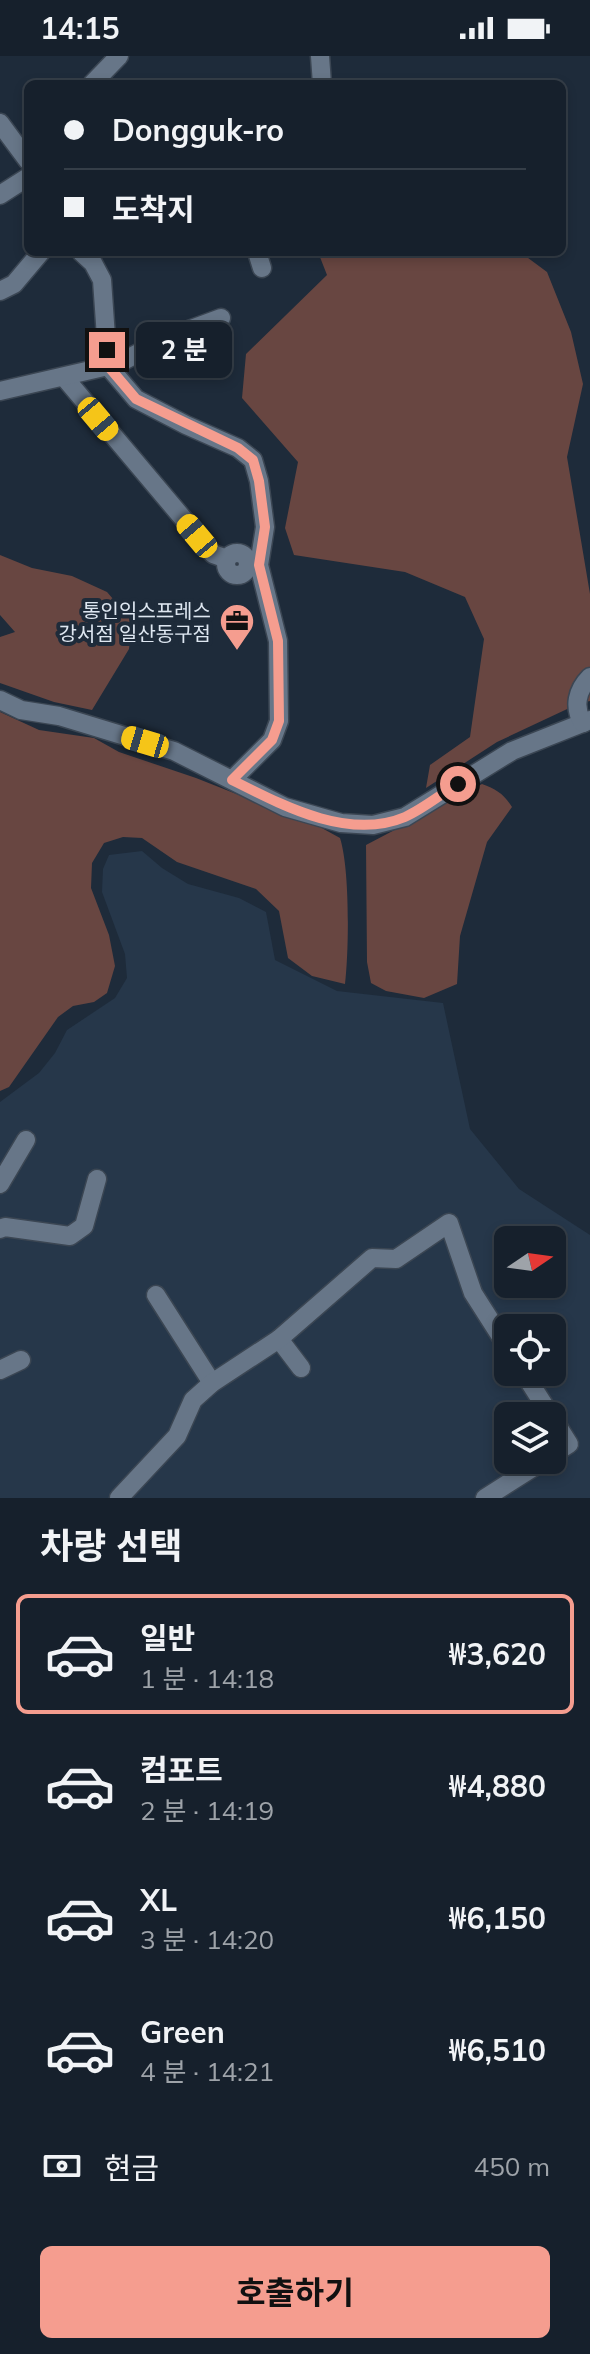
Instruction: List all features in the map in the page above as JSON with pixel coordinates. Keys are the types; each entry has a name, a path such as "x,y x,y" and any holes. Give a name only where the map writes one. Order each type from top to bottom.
{"street":[{"path":"96,80 119,56"},
{"path":"320,56 322,80"},
{"path":"0,123 24,156"},
{"path":"0,195 24,180"},
{"path":"0,291 14,284 38,256"},
{"path":"85,256 102,280 108,366 136,399 238,448 253,460 259,481 265,527 254,565 278,641 279,721 272,740 232,780"},
{"path":"0,391 108,366 167,338 221,318"},
{"path":"64,377 213,554 227,559 227,570 236,576 254,565"},
{"path":"0,700 21,710 59,716 174,751 285,807 341,823 373,825 405,817 512,751 586,721 578,714 577,700 590,677"},
{"path":"0,1184 26,1140"},
{"path":"0,1229 5,1227 70,1236 84,1226 97,1179"},
{"path":"119,1498 177,1436 193,1400 212,1383 279,1339 372,1258 396,1259 449,1223 473,1293 494,1326"},
{"path":"156,1295 212,1383"},
{"path":"279,1339 301,1368"},
{"path":"0,1370 21,1360"},
{"path":"485,1498 523,1474"}],"shaded area":[{"path":"320,256 525,256 547,272 571,332 583,384 567,457 590,594 590,701 497,742 426,788 430,765 470,737 484,639 465,597 405,572 294,555 285,528 298,462 242,398 246,354 327,275"},
{"path":"0,555 32,568 72,576 107,592 132,621 129,649 92,710 54,702 0,683 0,637 15,632 0,615"},
{"path":"0,712 39,730 94,738 119,752 196,778 320,827 340,838 347,889 345,984 312,976 288,958 279,911 256,889 177,862 142,838 123,837 104,843 92,863 91,888 109,935 115,966 107,993 94,1002 73,1006 58,1017 9,1087 0,1091"},
{"path":"482,784 499,792 512,807 487,842 460,936 457,984 424,998 386,991 371,983 367,962 366,845"},
{"path":"142,851 188,884 239,898 266,912 275,960 337,991 443,1003 470,1129 519,1189 590,1235 590,1498 0,1498 0,1102 39,1073 55,1053 67,1030 115,998 127,978 125,954 102,892 103,869 109,855"}],"place":[{"name":"통인익스프레스 강서점 일산동구점","path":"237,652"}],"route":[{"path":"107,350 108,366 136,399 238,448 253,460 265,527 259,565 278,641 279,721 272,740 232,780 285,807 341,823 373,825 405,817 458,784"}]}
